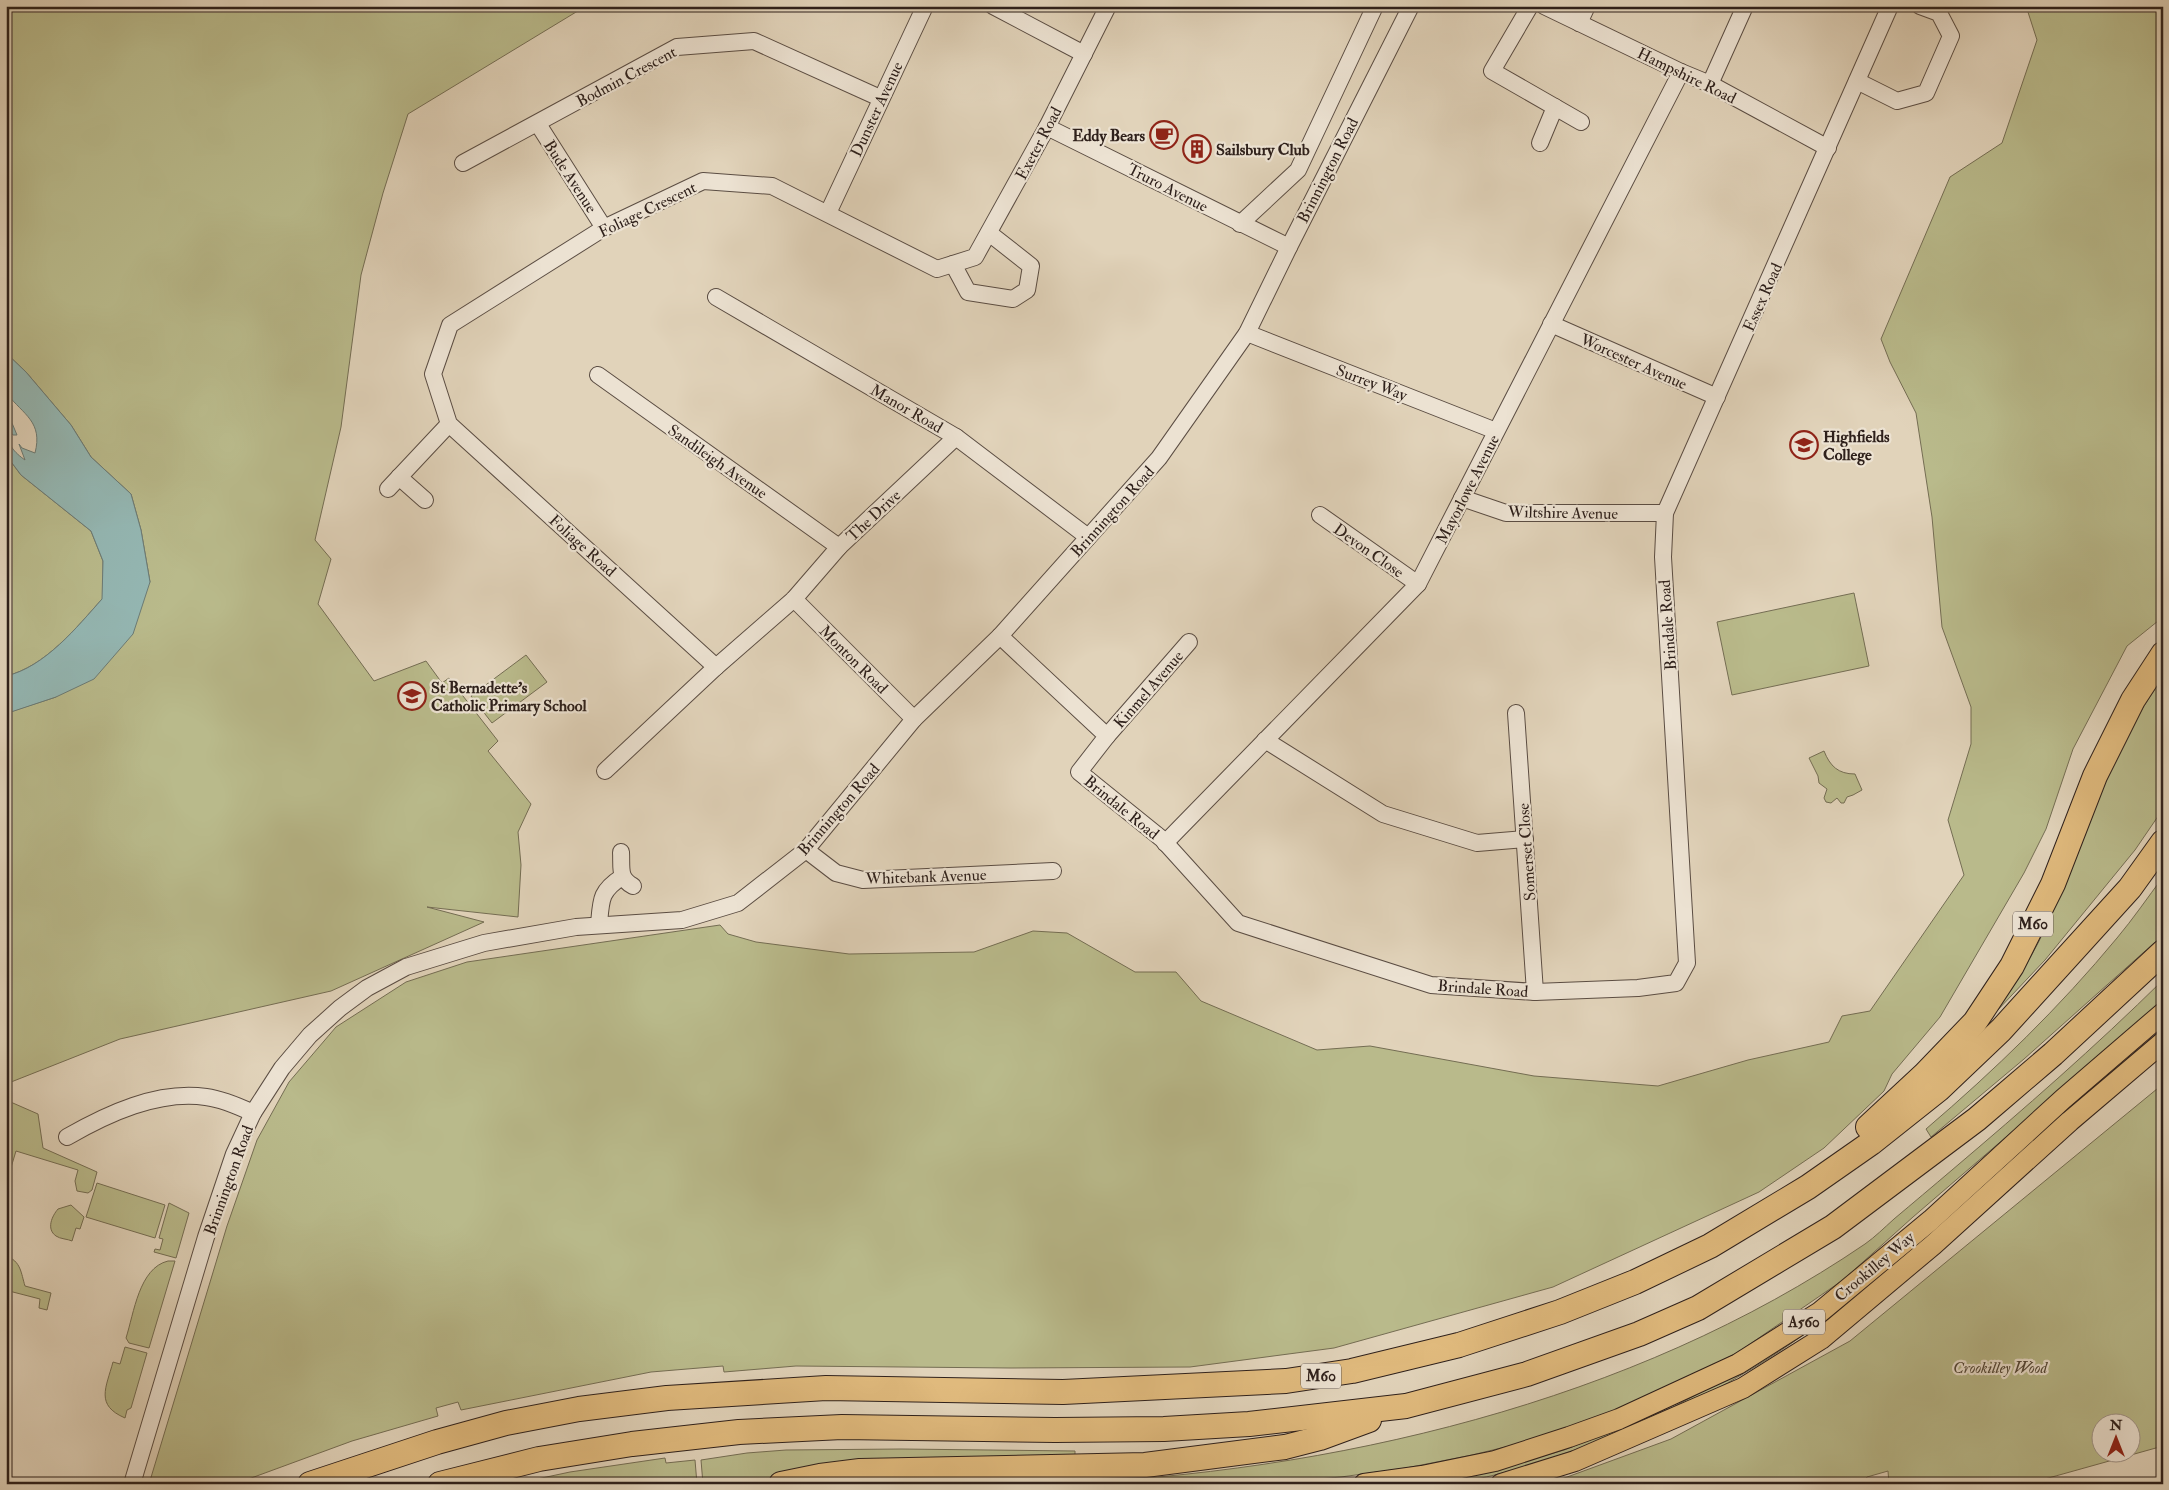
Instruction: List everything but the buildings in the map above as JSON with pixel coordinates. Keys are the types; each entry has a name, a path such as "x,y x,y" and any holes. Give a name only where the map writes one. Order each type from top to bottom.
{"highway":[{"name":"M60","path":"1848,1157 1863,1131 1925,1074 1975,1022 2012,966 2053,884 2095,776 2133,700 2163,654"},
{"name":"M60","path":"310,1484 437,1442 506,1423 579,1409 667,1398 826,1388 1063,1392 1277,1382 1352,1371 1459,1345 1560,1312 1635,1282 1710,1246 1808,1187 1870,1143 1940,1089 2001,1030 2130,888 2163,842"},
{"path":"781,1484 820,1476 860,1471 1145,1465 1285,1447 1320,1438 1406,1406 1527,1374 1639,1334 1698,1308 1833,1227 1977,1119 2053,1054 2163,952"},
{"path":"440,1484 539,1459 632,1444 739,1432 842,1427 1055,1430 1164,1429 1249,1424 1406,1406"}],"main road":[{"name":"Crookilley Way","path":"1364,1484 1422,1476 1495,1461 1570,1437 1619,1419 1738,1364 1827,1305 1930,1220 2063,1099 2163,1013"},
{"name":"Crookilley Way","path":"1501,1484 1575,1461 1743,1388 1821,1339 1933,1245 2070,1121 2163,1042"}],"street":[{"name":"Dunster Avenue","path":"828,213 880,98 925,6"},
{"path":"993,6 1084,54"},
{"name":"Exeter Road","path":"953,264 975,257 1047,127 1108,6"},
{"path":"1240,224 1298,170 1375,6"},
{"name":"Brinnington Road","path":"132,1484 206,1237 234,1154 253,1113 282,1068 310,1035 340,1008 367,988 406,966 484,943 576,926 682,920 738,904 806,850 914,719 1000,636 1159,458 1247,333 1288,247 1411,6"},
{"path":"1530,6 1492,71 1581,122"},
{"name":"Hampshire Road","path":"1544,6 1710,84 1828,148"},
{"path":"1579,23 1587,6"},
{"path":"1710,84 1745,6"},
{"name":"Essex Road","path":"1666,513 1890,6"},
{"path":"1857,81 1896,101 1926,93 1951,36 1939,13 1920,6"},
{"name":"Bodmin Crescent","path":"463,163 678,47 754,41 880,98"},
{"name":"Mayorlowe Avenue","path":"1165,843 1418,584 1681,72"},
{"path":"1540,142 1555,107"},
{"name":"Bude Avenue","path":"538,124 604,228"},
{"name":"Truro Avenue","path":"1047,127 1127,165 1288,247"},
{"name":"Foliage Crescent","path":"449,424 432,374 450,325 604,228 703,181 772,186 937,269 953,264"},
{"path":"953,264 968,292 1012,299 1027,290 1031,266 989,233"},
{"name":"Manor Road","path":"716,297 956,437 1088,537"},
{"name":"Worcester Avenue","path":"1551,324 1717,398"},
{"name":"Surrey Way","path":"1247,333 1496,431"},
{"name":"Sandileigh Avenue","path":"598,375 839,547"},
{"path":"425,500 394,483 449,424"},
{"name":"Foliage Road","path":"449,424 716,666"},
{"name":"The Drive","path":"794,600 839,547 956,437"},
{"name":"Wiltshire Avenue","path":"1462,498 1506,513 1666,513"},
{"name":"Brindale Road","path":"1107,736 1079,772 1165,843 1238,923 1431,985 1535,992 1638,988 1676,983 1687,963 1663,557 1666,513"},
{"name":"Devon Close","path":"1320,515 1418,584"},
{"path":"605,771 716,666 794,600"},
{"name":"Monton Road","path":"794,600 914,719"},
{"path":"1000,636 1107,736"},
{"name":"Kinmel Avenue","path":"1107,736 1189,642"},
{"name":"Somerset Close","path":"1516,713 1535,992"},
{"path":"1265,740 1382,814 1477,843 1526,839"},
{"name":"Whitebank Avenue","path":"806,850 836,873 864,880 1053,871"},
{"path":"600,925 601,903 604,892 611,884 628,881 621,852"},
{"path":"68,1137 108,1116 148,1102 169,1098 206,1097 226,1101 253,1113"}],"green space":[{"path":"6,6 586,6 408,114 383,193 361,275 341,427 315,540 331,559 318,604 374,681 426,661 442,683 449,678 498,741 488,751 531,804 518,832 521,865 518,917 427,907 484,922 331,991 120,1039 6,1084 6,713 56,697 150,582 141,530 131,494 91,457 71,425 26,372 6,353"},
{"path":"2026,6 2163,6 2163,617 2127,646 2073,749 2046,829 2024,873 1940,1017 1892,1074 1884,1091 1824,1148 1759,1192 1553,1287 1334,1348 1190,1367 796,1366 724,1372 723,1366 651,1372 461,1410 458,1402 436,1408 438,1416 352,1441 235,1484 149,1484 227,1226 257,1140 289,1082 336,1027 406,982 467,962 720,925 728,934 756,942 849,954 974,952 1033,931 1067,933 1135,972 1176,972 1201,1001 1317,1050 1370,1046 1534,1076 1658,1086 1748,1060 1829,1042 1842,1016 1870,1011 1964,875 1948,820 1971,744 1971,707 1942,627 1932,517 1916,413 1890,362 1881,339 1950,177 2002,143 2037,40"},
{"path":"6,455 21,475 91,531 103,561 103,598 71,633 47,655 34,664 6,676"},
{"path":"1854,593 1869,666 1732,695 1717,622"},
{"path":"526,655 547,682 492,723 471,696"},
{"path":"2163,678 2163,809 2135,850 2045,960 1995,1013 2018,979 2038,943 2063,888 2113,764 2144,706"},
{"path":"1824,751 1832,765 1839,771 1855,774 1862,790 1847,797 1844,803 1841,803 1837,798 1831,803 1826,802 1824,798 1827,789 1819,783 1818,776 1809,758"},
{"path":"2163,877 2163,935 2024,1059 1931,1137 1926,1129 2002,1061 2073,989 2123,931"},
{"path":"2163,980 2163,1002 1913,1217 1843,1280 1737,1353 1621,1410 1547,1437 1472,1455 1406,1468 1341,1477 1260,1484 1052,1484 1157,1477 1264,1464 1370,1445 1476,1420 1579,1387 1679,1347 1775,1300 1869,1241 2059,1077"},
{"path":"2163,1029 2163,1035 1892,1267 1808,1332 1748,1371 1664,1415 1561,1455 1487,1477 1468,1481 1433,1484 1491,1471 1564,1450 1673,1407 1739,1372 1985,1183"},
{"name":"Crookilley Wood","path":"2163,1084 2163,1446 2142,1452 2142,1412 2092,1412 2092,1462 2106,1462 2027,1484 1889,1484 1888,1471 1867,1477 1862,1484 1548,1484 1671,1439 1850,1341"},
{"path":"6,1100 38,1114 43,1148 97,1172 92,1190 88,1193 77,1191 75,1181 78,1170 16,1151 6,1184"},
{"path":"97,1183 165,1205 155,1238 86,1217"},
{"path":"169,1203 189,1213 176,1258 154,1252 155,1249 160,1250 163,1239 159,1238"},
{"path":"71,1205 84,1217 80,1229 76,1228 72,1241 56,1236 51,1230 52,1219 58,1209"},
{"path":"6,1256 18,1264 25,1286 51,1293 47,1310 39,1308 40,1299 9,1291 6,1293"},
{"path":"168,1261 175,1261 149,1348 129,1343 126,1338 135,1304 144,1282 150,1272 158,1265"},
{"path":"125,1347 147,1353 131,1408 127,1410 125,1418 109,1407 105,1395 113,1362 120,1364"},
{"path":"786,1450 1075,1451 1075,1456 809,1466 752,1484 703,1484 701,1460 747,1453"},
{"path":"665,1458 666,1463 695,1460 697,1484 635,1484 596,1479 523,1482 570,1472"}],"water":[{"path":"6,353 26,372 71,425 91,457 131,494 141,530 150,582 133,634 94,679 56,697 8,713 6,713 6,676 34,664 47,655 71,633 102,599 103,561 91,531 21,475 6,455","holes":["7,394 34,426 37,442 35,453 22,448 19,444 25,460 14,451 8,439 9,430 13,435 17,435 12,423 12,406"]}],"place":[{"name":"Eddy Bears","path":"1164,135"},
{"name":"Sailsbury Club","path":"1197,149"},
{"name":"Highfields College","path":"1804,445"},
{"name":"St Bernadette's Catholic Primary School","path":"412,696"}]}
